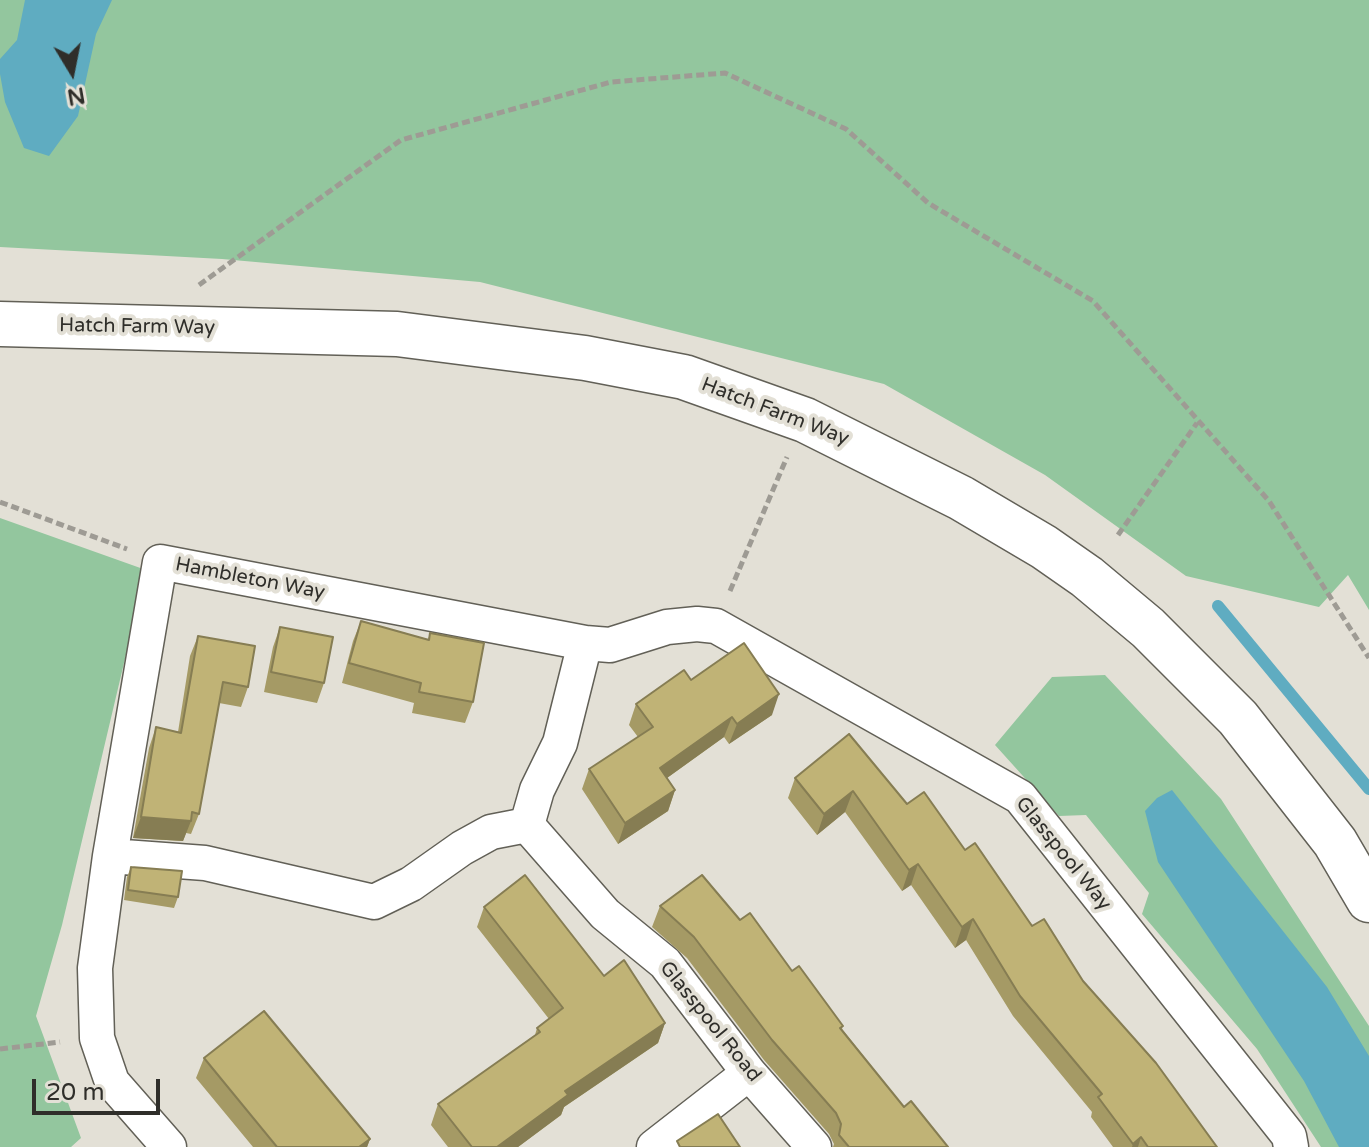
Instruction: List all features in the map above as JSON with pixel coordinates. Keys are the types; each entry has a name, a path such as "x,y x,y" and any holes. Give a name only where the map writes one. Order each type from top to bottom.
{"street":[{"name":"Hatch Farm Way","path":"0,324 397,334 585,358 684,377 805,420 1000,520 1087,577 1136,618 1238,718 1335,842 1369,900"},
{"name":"Hambleton Way","path":"169,1147 112,1082 97,1038 95,968 110,856 160,562 585,643"},
{"path":"110,856 205,863 374,902 411,884 481,837 527,825 537,790 560,743 585,643 610,645 667,627 716,626"},
{"name":"Glasspool Way","path":"716,626 1020,797 1289,1136 1291,1147"},
{"name":"Glasspool Road","path":"527,825 605,914 665,963 749,1073 814,1147"},
{"path":"654,1147 749,1073"}],"path":[{"path":"194,287 401,140 611,82 725,73 846,129 928,203 1093,301 1197,423 1269,501 1369,658"},
{"path":"716,626 805,420"},
{"path":"1118,535 1197,423"},
{"path":"0,502 160,562"},
{"path":"0,1049 97,1038"}],"green space":[{"path":"0,0 1369,0 1369,610 1348,575 1319,607 1186,576 1045,475 884,384 480,282 222,259 0,247"},
{"path":"0,518 146,570 62,925 36,1016 81,1138 71,1147 0,1147"},
{"path":"1105,675 1221,799 1369,1026 1369,1147 1321,1147 1257,1049 1142,914 1149,893 1086,815 1059,816 995,745 1052,677"}],"water":[{"path":"25,0 112,0 96,34 78,116 49,156 24,148 5,102 0,74 0,59 17,40"},
{"path":"1172,790 1327,987 1369,1056 1369,1147 1339,1147 1304,1081 1158,862 1145,811 1157,798"}],"building":[{"path":"361,621 429,640 430,633 484,643 473,702 419,692 421,683 349,663"},
{"path":"280,627 333,637 324,683 271,672"},
{"path":"198,636 255,646 248,687 223,682 199,814 192,812 191,821 141,817 156,727 181,733"},
{"path":"744,643 779,694 737,724 732,717 660,768 675,790 625,823 589,769 653,727 636,704 684,670 691,680"},
{"path":"849,734 907,804 924,792 965,850 975,843 1032,926 1044,919 1083,981 1156,1063 1217,1147 1148,1147 1141,1137 1133,1144 1098,1097 1102,1094 1020,996 973,919 962,927 918,864 909,870 853,791 824,814 795,778"},
{"path":"131,867 182,871 178,897 128,890"},
{"path":"525,875 604,976 624,960 665,1023 565,1091 568,1095 497,1147 472,1147 438,1104 540,1032 537,1028 563,1008 484,907"},
{"path":"702,875 740,920 750,913 792,971 799,966 843,1026 840,1028 904,1107 911,1101 948,1147 849,1147 839,1135 841,1124 836,1113 772,1040 694,937 660,906"},
{"path":"264,1011 370,1139 359,1147 277,1147 204,1058"},
{"path":"718,1114 740,1147 680,1147 677,1141"}],"waterway":[{"path":"1218,606 1369,789"}]}
